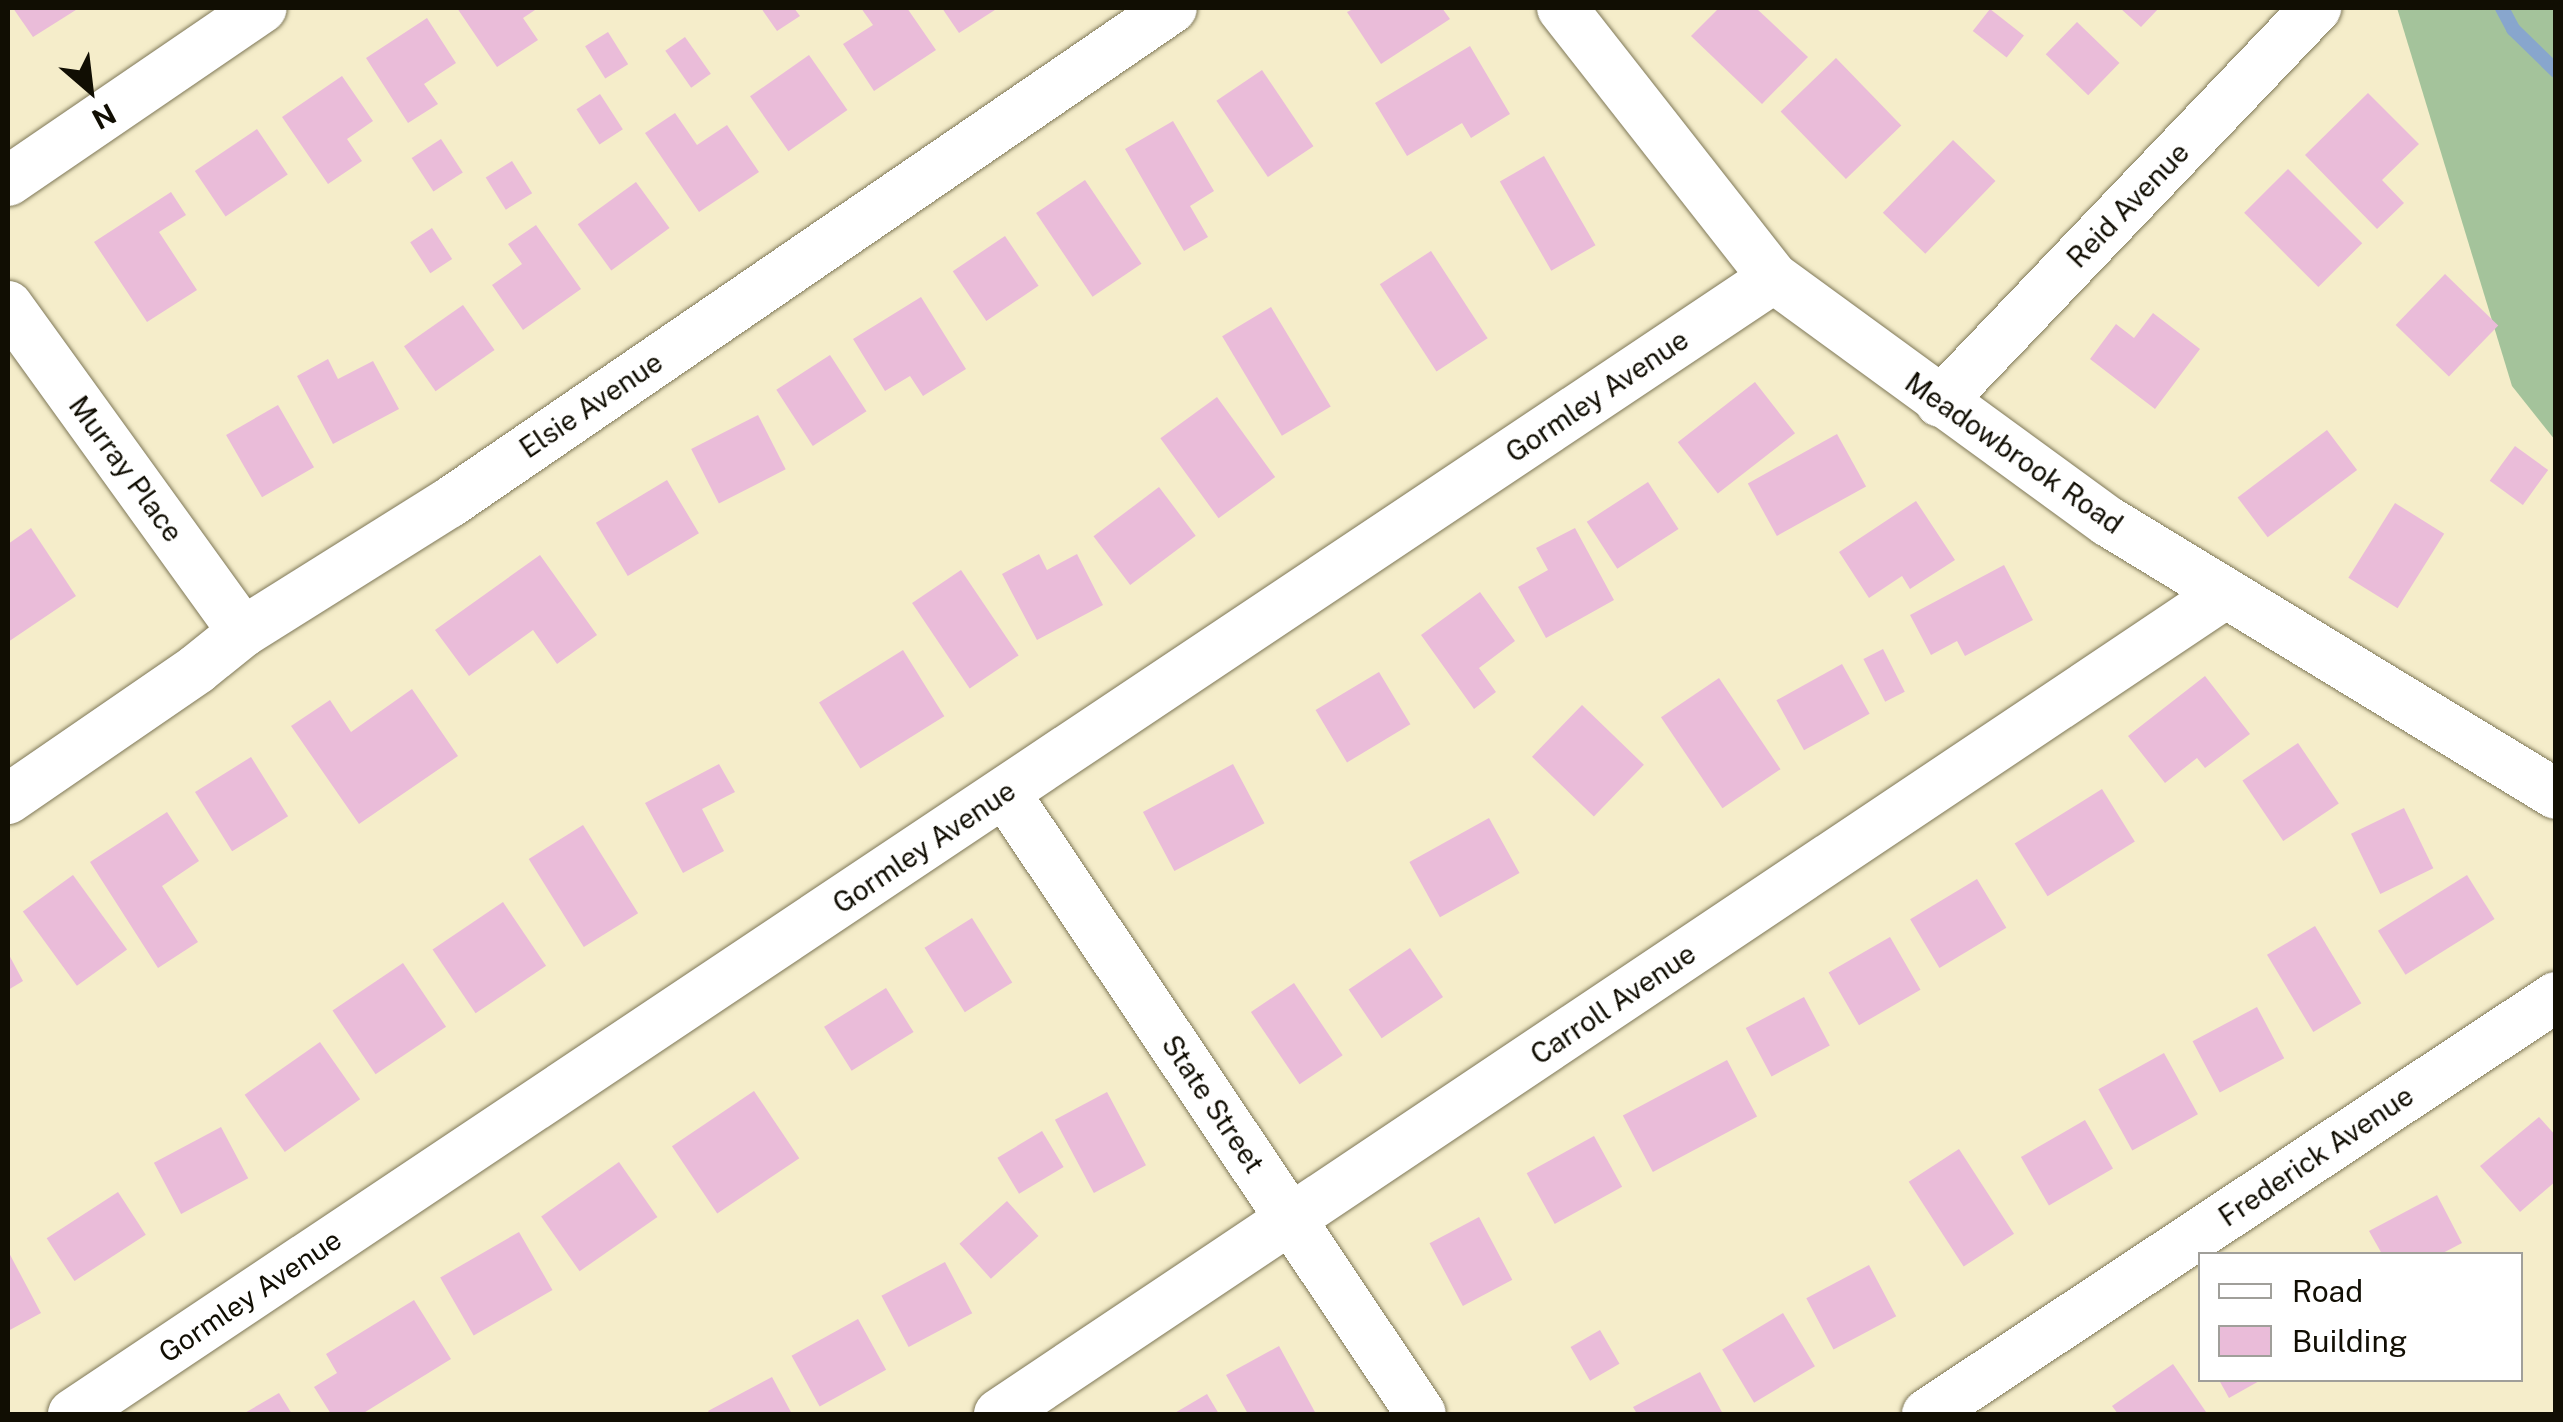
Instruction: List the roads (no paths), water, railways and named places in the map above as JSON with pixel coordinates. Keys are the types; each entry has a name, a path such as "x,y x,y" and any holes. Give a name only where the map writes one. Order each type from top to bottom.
{"street":[{"path":"8,182 262,8"},
{"name":"Elsie Avenue","path":"8,799 197,669 243,632 449,502 1172,8"},
{"name":"Reid Avenue","path":"1940,402 2316,8"},
{"name":"Meadowbrook Road","path":"1580,15 1774,278 2109,522 2556,794"},
{"name":"Gormley Avenue","path":"73,1414 1774,278"},
{"name":"Murray Place","path":"8,306 243,632"},
{"name":"Carroll Avenue","path":"999,1414 2226,594"},
{"name":"State Street","path":"1004,793 1420,1414"},
{"name":"Frederick Avenue","path":"1927,1414 2556,997"}],"waterway":[{"path":"2502,8 2513,29 2556,71"}]}
